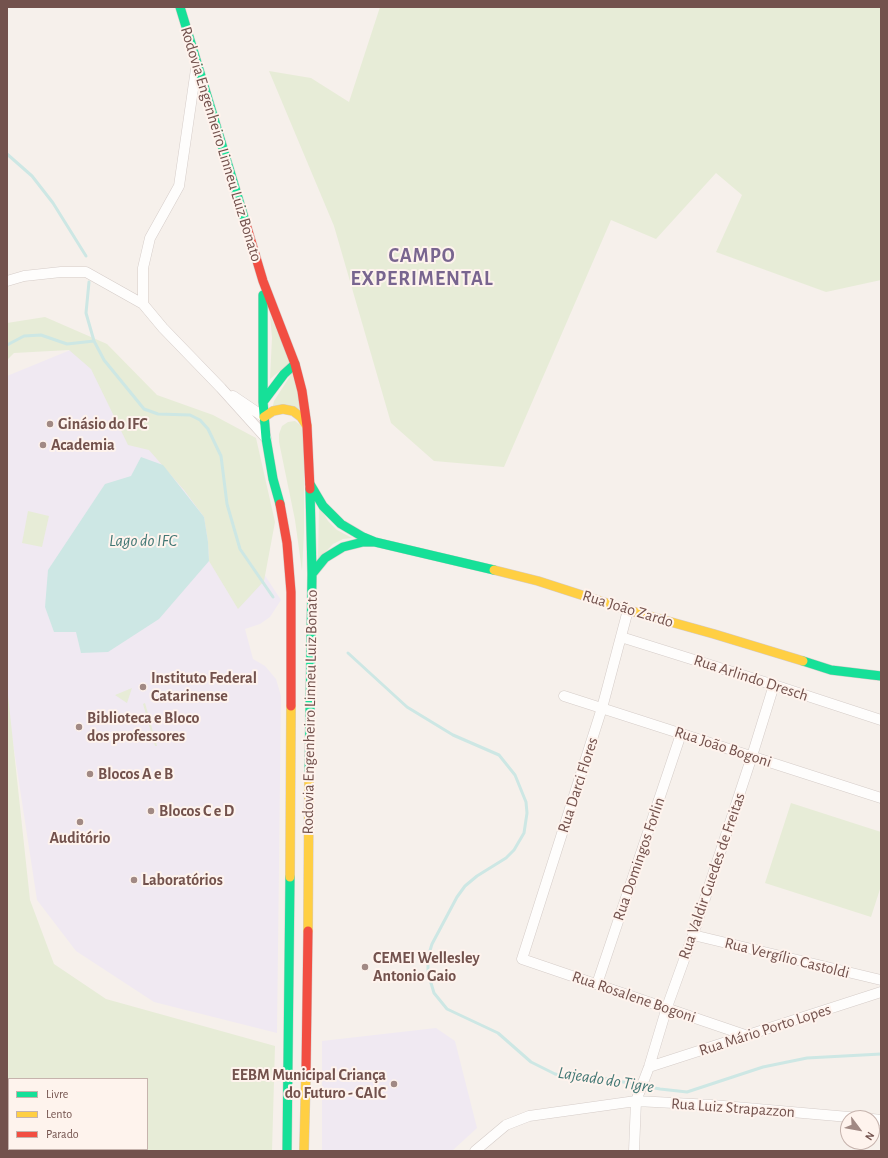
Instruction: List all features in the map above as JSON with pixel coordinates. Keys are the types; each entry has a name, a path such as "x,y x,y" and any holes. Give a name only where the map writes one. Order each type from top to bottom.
{"main road":[{"name":"Rodovia Engenheiro Linneu Luiz Bonato","path":"180,7 263,280 295,364 302,391 307,426 310,463 312,574 309,731 309,884 304,1151"},
{"name":"Rodovia Engenheiro Linneu Luiz Bonato","path":"263,280 264,417 266,438 287,543 291,592 291,803 287,1151"},
{"path":"263,402 284,374 295,364"},
{"path":"264,417 273,411 283,409 297,414 307,426"},
{"name":"Rua João Zardo","path":"310,484 323,506 342,524 363,537 375,542 538,581 628,610 714,634 831,670 881,676"},
{"name":"Rua João Zardo","path":"312,574 325,558 343,547 363,542 375,542"}],"street":[{"path":"143,304 143,268 150,238 179,186 196,63"},
{"path":"7,281 24,276 61,272 86,272 143,304 163,328 221,388 266,438"},
{"path":"221,388 264,417"},
{"name":"Rua Darci Flores","path":"522,958 602,708 628,610"},
{"name":"Rua Arlindo Dresch","path":"621,637 881,720"},
{"name":"Rua Valdir Guedes de Freitas","path":"634,1151 637,1096 647,1071 667,1007 693,935 774,685"},
{"name":"Rua João Bogoni","path":"564,696 881,798"},
{"name":"Rua Domingos Forlin","path":"597,984 681,734"},
{"name":"Rua Vergílio Castoldi","path":"693,935 881,980"},
{"name":"Rua Rosalene Bogoni","path":"522,958 745,1035"},
{"name":"Rua Mário Porto Lopes","path":"647,1071 745,1035 881,992"},
{"name":"Rua Luiz Strapazzon","path":"475,1151 506,1125 529,1116 637,1096 712,1105 840,1116"}],"shaded area":[{"name":"Instituto Federal Catarinense","path":"85,344 191,462 281,600 270,617 260,624 245,629 253,659 265,666 276,679 281,696 277,1033 154,1002 76,951 37,900 7,704 7,376"},
{"name":"EEBM Municipal Criança do Futuro - CAIC","path":"436,1028 455,1041 477,1128 452,1151 322,1151 322,1041"}],"green space":[{"path":"380,7 881,7 881,280 826,292 716,252 742,195 716,173 656,239 611,220 504,467 434,461 391,423 334,226 269,71 311,78 349,102"},
{"path":"270,315 291,362 270,379 272,338"},
{"path":"45,317 107,344 157,395 213,415 256,438 275,522 264,581 238,609 209,561 204,517 184,490 149,450 128,445 91,369 69,350 14,353 7,360 7,323"},
{"path":"292,373 303,409 272,410 274,401"},
{"path":"295,421 304,428 304,532 302,571 295,520 279,442 279,434 282,426 288,422"},
{"path":"319,506 328,521 337,530 352,538 343,539 333,544 318,560"},
{"path":"28,511 49,516 42,547 22,543"},
{"path":"7,686 30,900 54,964 106,999 275,1046 272,1151 7,1151"},
{"path":"132,688 127,703 115,695"},
{"path":"145,703 157,746 155,746 143,704"},
{"path":"791,803 881,832 881,886 871,917 765,883"}],"water":[{"name":"Lago do IFC","path":"141,457 163,465 204,517 209,561 159,619 108,652 81,653 76,632 54,632 45,607 48,570 105,484 131,476"}],"waterway":[{"path":"7,154 32,176 53,203 86,256"},
{"path":"89,282 86,313 94,341"},
{"name":"Lajeado do Tigre","path":"7,345 24,336 41,335 67,344 94,341 104,360 144,409 158,414 190,415 200,420 208,429 221,456 227,504 240,549 273,597"},
{"name":"Lajeado do Tigre","path":"348,653 407,707 453,735 499,755 515,775 526,802 527,813 524,833 514,850 506,858 477,876 465,886 457,897 432,944 428,957 428,973 434,993 447,1009 498,1033 531,1062 555,1074 569,1077 597,1077 660,1089 687,1092 763,1067 807,1058 881,1054"}],"traffic: fast":[{"path":"180,7 246,224"},
{"path":"263,295 263,402 266,438 273,479 280,504"},
{"path":"263,402 284,374 295,364"},
{"path":"310,484 323,506 341,524 363,537 375,542 494,570"},
{"path":"309,780 312,574 310,489"},
{"path":"312,574 325,558 343,547 363,542 374,542"},
{"path":"803,661 831,670 881,676"},
{"path":"287,1151 290,877"}],"traffic: slow":[{"path":"264,417 273,411 283,409 293,411 301,417 307,426"},
{"path":"494,570 538,581 628,610 803,661"},
{"path":"290,877 291,706"},
{"path":"308,931 309,780"},
{"path":"304,1151 306,1071"}],"traffic: jam":[{"path":"246,224 263,281 295,364 302,391 307,426 310,489"},
{"path":"280,504 287,543 291,592 291,706"},
{"path":"306,1071 308,931"}],"place":[{"name":"Ginásio do IFC","path":"50,424"},
{"name":"Academia","path":"43,445"},
{"name":"Instituto Federal Catarinense","path":"143,687"},
{"name":"Biblioteca e Bloco dos professores","path":"79,727"},
{"name":"Blocos A e B","path":"90,774"},
{"name":"Blocos C e D","path":"151,811"},
{"name":"Auditório","path":"80,822"},
{"name":"Laboratórios","path":"134,880"},
{"name":"CEMEI Wellesley Antonio Gaio","path":"365,967"},
{"name":"EEBM Municipal Criança do Futuro - CAIC","path":"394,1084"}],"district":[{"name":"CAMPO EXPERIMENTAL","path":"422,268"}]}
